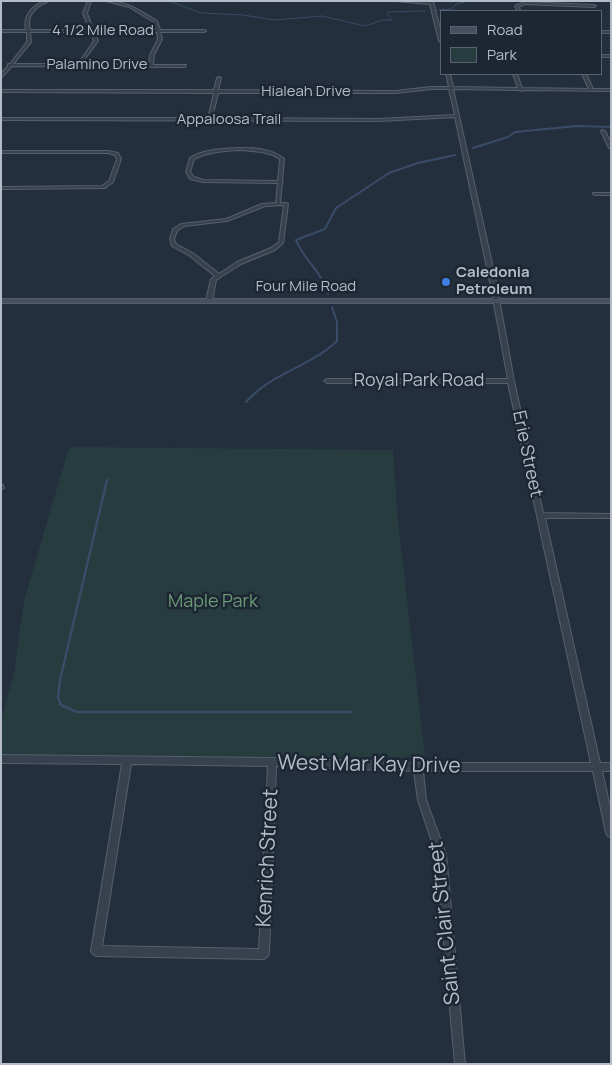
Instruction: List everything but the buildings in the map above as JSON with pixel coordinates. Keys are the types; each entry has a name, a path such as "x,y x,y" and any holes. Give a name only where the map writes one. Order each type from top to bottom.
{"main road":[{"name":"Four Mile Road","path":"1,301 611,300"}],"street":[{"path":"79,65 95,45 94,31 84,14 90,1"},
{"path":"107,1 130,6 156,22 160,39 152,54 151,66"},
{"path":"397,1 431,2 440,32"},
{"path":"1,77 30,42 28,18 36,6 45,2"},
{"path":"518,10 516,7 526,4 594,6"},
{"name":"4 1/2 Mile Road","path":"1,31 204,31"},
{"name":"Palamino Drive","path":"9,65 184,66"},
{"name":"Erie Street","path":"448,75 511,381 611,833"},
{"path":"515,75 521,90"},
{"path":"584,75 592,90"},
{"path":"210,120 219,78"},
{"name":"Hialeah Drive","path":"1,91 396,92 451,89 611,90"},
{"name":"Appaloosa Trail","path":"1,120 378,120 456,116"},
{"path":"603,131 611,148"},
{"path":"278,204 280,182 282,159 276,153 264,150 202,152 192,158 188,172 192,178 203,181 280,182"},
{"path":"1,152 108,152 117,154 123,152"},
{"path":"1,188 108,187 119,159 117,154"},
{"path":"594,194 611,194"},
{"path":"209,300 212,282 218,276 239,263 281,243 286,204 264,205 227,220 183,225 177,228 173,235 174,245 192,255 218,276"},
{"name":"Royal Park Road","path":"327,381 511,381"},
{"path":"540,515 611,516"},
{"name":"West Mar Kay Drive","path":"1,759 272,762 418,767 611,767"},
{"name":"Kenrich Street","path":"127,761 96,951 264,954 272,762"},
{"name":"Saint Clair Street","path":"418,767 422,800 441,854 460,1064"}],"green space":[{"name":"Maple Park","path":"69,447 393,450 397,511 425,758 1,756 1,721 14,673 24,601"}],"waterway":[{"path":"169,1 201,13 243,15 275,20 322,16 365,26 383,20 392,20 387,13 389,12 425,11"},
{"path":"438,10 452,9 456,4 469,1"},
{"path":"473,148 508,137 515,132 577,126 611,127"},
{"path":"328,294 317,271 296,240 325,229 336,208 389,173 418,163 455,155"},
{"path":"246,402 267,384 315,357 337,341 337,322 332,307"},
{"path":"107,480 60,680 58,697 61,705 77,712 352,712"}],"place":[{"name":"Caledonia Petroleum","path":"446,282"}]}
